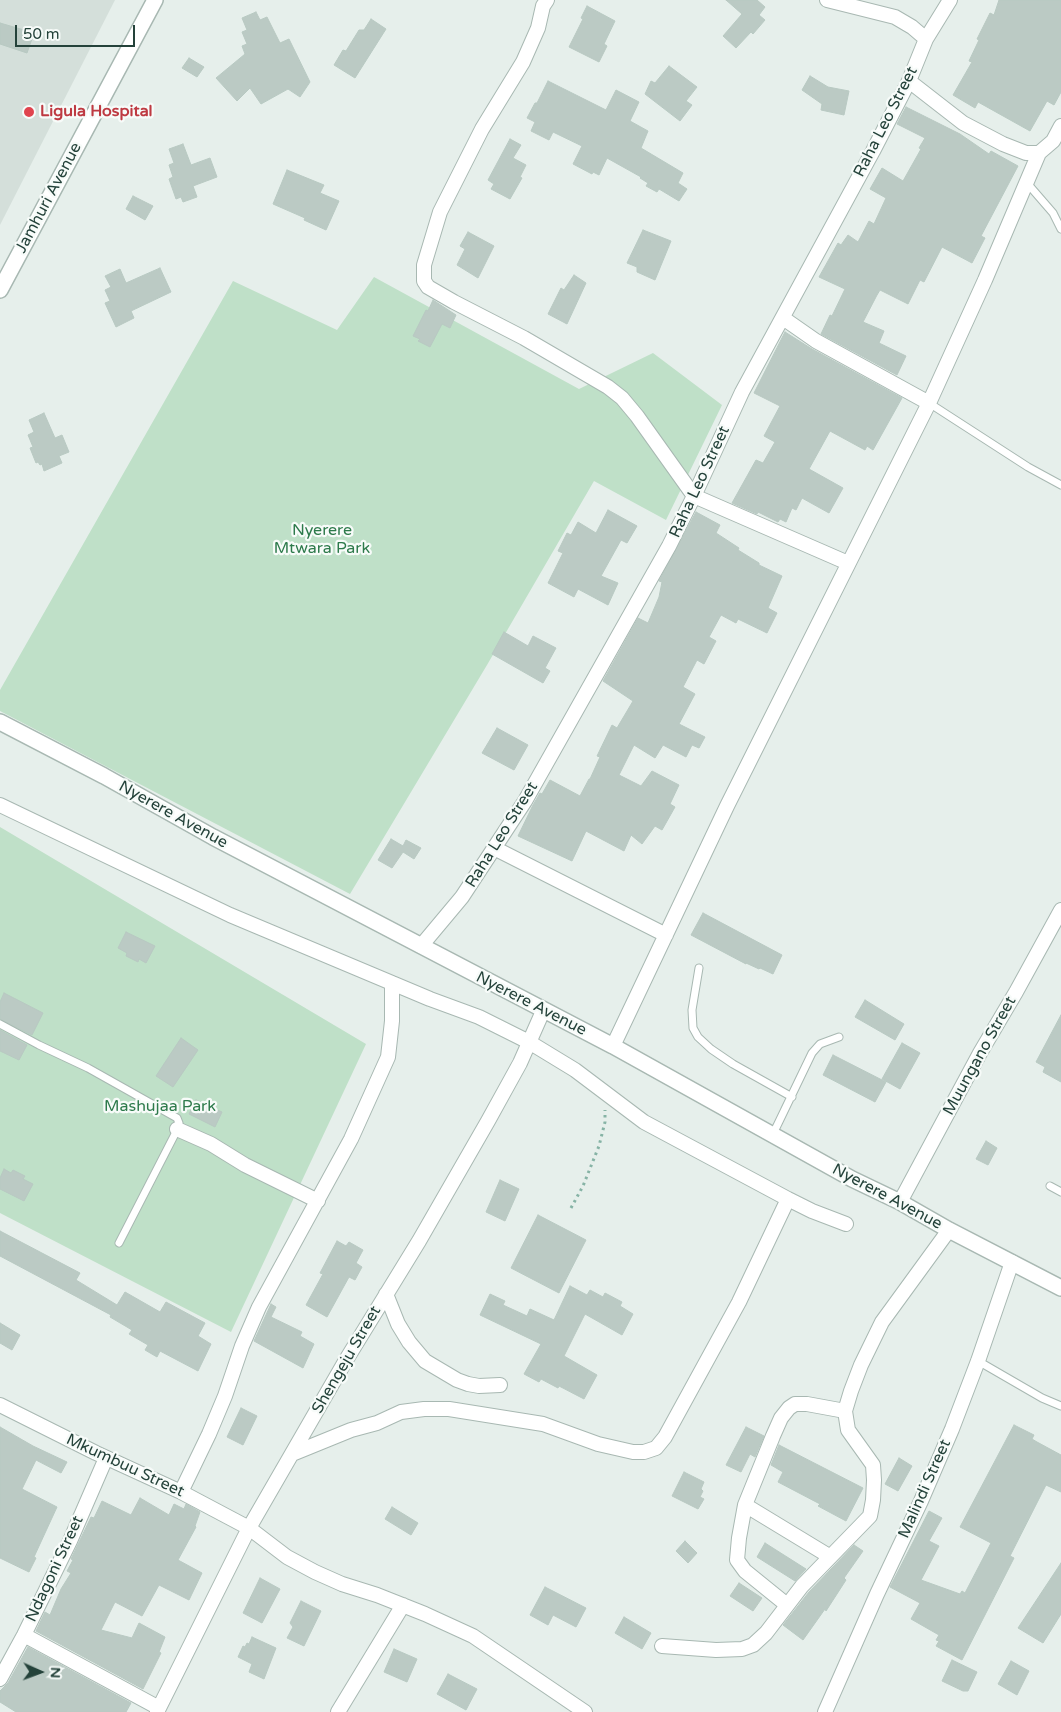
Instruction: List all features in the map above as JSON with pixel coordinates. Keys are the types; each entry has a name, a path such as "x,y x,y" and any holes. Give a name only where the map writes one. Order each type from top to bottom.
{"street":[{"name":"Jamhuri Avenue","path":"0,290 155,0"},
{"path":"827,0 895,17 912,27 926,39"},
{"name":"Raha Leo Street","path":"421,946 462,897 525,801 669,546 742,392 909,81 926,39 950,0"},
{"path":"543,2 538,28 523,62 482,129 440,212 424,265 424,282 428,287 454,302 524,338 608,387 622,398 694,496 848,563"},
{"path":"909,81 963,122 1003,144 1026,153 1039,153"},
{"path":"613,1046 727,806 929,403 985,280 1039,153 1052,142 1061,126"},
{"path":"783,318 816,342 929,403"},
{"name":"Nyerere Avenue","path":"0,722 104,776 213,837 613,1046 852,1179 900,1202 949,1230 1061,1288"},
{"path":"0,805 230,915 430,999 479,1017 530,1042 575,1070 644,1122 788,1199 812,1211 846,1224"},
{"path":"494,848 666,935"},
{"name":"Muungano Street","path":"900,1202 1061,910"},
{"path":"181,1492 213,1426 242,1346 259,1307 318,1202 355,1131 388,1057 392,1021 392,983"},
{"name":"Shengeju Street","path":"158,1710 249,1528 488,1121 520,1064 543,1010"},
{"path":"177,1129 210,1144 245,1165 318,1202"},
{"path":"292,1454 351,1430 377,1423 401,1412 424,1409 449,1409 543,1424 598,1444 633,1452 644,1452 656,1448 665,1437 739,1302 788,1199"},
{"path":"662,1646 716,1650 742,1649 753,1645 766,1633 829,1556 870,1516 874,1500 872,1466 848,1430 845,1411 861,1365 882,1322 949,1230"},
{"name":"Malindi Street","path":"825,1712 952,1429 1012,1262"},
{"path":"386,1294 398,1324 409,1342 425,1361 457,1380 468,1384 479,1386 500,1385"},
{"path":"787,1605 745,1571 737,1560 745,1505 772,1436 781,1418 789,1408 795,1404 807,1404 845,1411"},
{"name":"Mkumbuu Street","path":"0,1405 106,1458 181,1492 249,1528 287,1557 315,1572 342,1584 403,1605 473,1636 577,1710"},
{"name":"Ndagoni Street","path":"0,1679 70,1542 106,1458"},
{"path":"745,1505 829,1556"},
{"path":"338,1712 403,1605"},
{"path":"24,1635 126,1689 158,1710"}],"lane":[{"path":"1026,182 1053,213 1061,230"},
{"path":"929,403 1028,467 1061,485"},
{"path":"699,968 692,1010 693,1028 698,1037 733,1064 792,1097"},
{"path":"0,1024 88,1068 177,1118 179,1123 177,1129 119,1243"},
{"path":"773,1134 812,1053 820,1044 839,1038"},
{"path":"1050,1186 1061,1192"},
{"path":"978,1361 1042,1398 1061,1406"}],"path":[{"path":"571,1208 583,1186 599,1146 605,1114 601,1090"}],"shaded area":[{"name":"Ligula Hospital","path":"0,0 115,0 0,225"}],"green space":[{"name":"Nyerere Mtwara Park","path":"374,277 579,389 653,353 722,405 666,520 594,481 350,894 0,711 0,690 233,281 337,330"},
{"name":"Mashujaa Park","path":"0,827 366,1044 231,1332 0,1213"}],"building":[{"path":"726,0 757,0 765,7 759,15 765,20 753,34 751,32 736,48 723,36 742,14"},
{"path":"999,0 1061,0 1061,92 1054,105 1047,101 1030,131 978,102 975,108 953,95 972,62 969,61 979,40 977,39 990,13 994,15"},
{"path":"587,6 615,21 604,44 607,46 599,62 569,47 583,19 581,18"},
{"path":"256,12 260,20 267,17 280,43 289,39 310,82 300,97 288,89 261,104 250,88 237,101 216,78 245,54 242,46 247,44 242,32 247,30 242,18"},
{"path":"371,19 386,29 355,78 334,65 343,50 346,51 359,30 364,30"},
{"path":"0,23 34,33 27,53 0,44"},
{"path":"189,58 204,67 197,77 182,68"},
{"path":"669,66 697,87 686,101 692,105 680,121 645,94 651,81 655,83"},
{"path":"810,76 828,87 849,91 844,115 821,110 822,104 802,90"},
{"path":"548,81 606,110 616,90 639,102 630,121 648,131 641,148 683,173 678,183 687,189 679,201 659,189 657,192 646,186 648,183 641,177 607,158 599,175 593,172 592,174 573,164 582,146 553,132 549,140 531,131 535,122 527,118"},
{"path":"906,107 960,134 989,154 991,151 1018,166 981,236 985,238 972,263 942,247 924,282 920,280 908,304 880,290 877,295 863,322 884,331 879,343 906,356 897,375 821,334 845,289 819,277 838,243 841,245 848,235 858,242 869,221 874,224 886,198 870,189 882,168 903,181 921,149 919,148 925,138 897,124"},
{"path":"510,139 521,145 513,158 526,165 520,177 522,178 510,199 491,189 494,184 488,180"},
{"path":"183,144 191,165 210,158 217,177 193,186 197,197 183,202 181,197 176,199 169,179 173,177 169,165 174,163 169,149"},
{"path":"287,170 324,185 320,193 339,201 326,230 304,220 305,218 273,204"},
{"path":"133,196 153,206 145,220 126,209"},
{"path":"643,230 671,241 655,280 637,272 637,267 627,263"},
{"path":"468,232 494,246 478,278 457,265 465,249 460,246"},
{"path":"160,268 171,292 131,311 134,318 116,327 105,303 110,301 105,290 111,287 105,276 120,269 126,283"},
{"path":"574,275 586,283 567,324 548,314 561,288 564,290"},
{"path":"433,300 456,315 450,328 442,324 430,347 413,336"},
{"path":"785,332 812,349 902,398 873,450 867,446 865,450 830,431 809,469 843,488 829,513 802,498 796,510 792,508 786,522 780,519 778,522 758,512 757,514 732,503 756,460 763,463 775,442 764,436 780,406 754,393"},
{"path":"44,413 55,438 62,435 69,452 59,456 62,463 44,471 42,464 36,463 30,448 33,447 28,435 34,432 29,420"},
{"path":"608,510 637,526 627,543 621,540 601,576 618,583 608,605 578,589 574,597 548,583 563,553 558,551 567,533 571,535 578,522 596,533"},
{"path":"696,512 720,525 716,533 739,548 738,550 759,563 759,565 782,576 768,608 777,613 767,633 738,619 736,623 721,615 709,637 716,641 704,664 697,660 683,687 695,694 679,724 705,737 699,748 692,745 686,757 663,745 655,758 634,745 619,775 641,786 652,771 679,785 670,804 675,807 662,830 655,826 642,844 631,835 624,851 586,831 572,861 518,836 533,805 550,780 580,796 600,757 597,756 612,725 617,728 633,701 603,681 638,618 648,623 659,597 662,582 659,581"},
{"path":"504,632 528,646 533,636 556,648 545,668 550,671 543,683 492,654"},
{"path":"497,728 528,745 514,770 482,753"},
{"path":"391,839 403,846 406,840 421,848 414,859 403,852 392,868 378,860"},
{"path":"703,913 782,955 773,974 746,964 691,935"},
{"path":"126,932 155,946 146,963 139,959 138,962 126,956 127,953 118,948"},
{"path":"4,993 43,1013 32,1035 0,1019 0,1002"},
{"path":"865,1000 904,1024 895,1040 855,1017"},
{"path":"1061,1015 1061,1082 1043,1072 1045,1067 1036,1062"},
{"path":"0,1030 27,1045 19,1060 0,1051"},
{"path":"181,1038 198,1050 173,1087 156,1076"},
{"path":"902,1043 920,1053 900,1089 882,1079"},
{"path":"833,1055 886,1082 875,1102 823,1075"},
{"path":"196,1100 222,1112 215,1127 189,1114"},
{"path":"986,1141 997,1148 988,1165 976,1159"},
{"path":"4,1169 11,1173 13,1170 25,1176 23,1179 33,1184 24,1201 0,1189 0,1178"},
{"path":"500,1180 519,1189 505,1221 486,1212"},
{"path":"538,1215 586,1240 559,1293 511,1268"},
{"path":"0,1231 80,1273 76,1280 117,1305 125,1292 160,1312 166,1302 205,1323 198,1336 211,1344 198,1371 160,1351 157,1357 145,1350 148,1345 129,1334 132,1330 110,1317 111,1315 0,1256"},
{"path":"337,1241 346,1246 349,1242 363,1250 356,1263 362,1267 355,1280 349,1277 327,1317 306,1305 323,1274 320,1273"},
{"path":"570,1286 587,1295 590,1290 603,1297 605,1293 622,1302 620,1306 633,1314 622,1335 585,1314 564,1356 597,1375 584,1399 559,1386 558,1388 541,1379 539,1382 524,1374 541,1344 480,1315 490,1294 505,1301 503,1305 527,1316 530,1309 554,1320"},
{"path":"271,1304 276,1307 271,1317 302,1332 300,1336 314,1344 303,1368 254,1341"},
{"path":"0,1323 20,1335 12,1350 0,1343"},
{"path":"241,1408 257,1416 243,1445 227,1437"},
{"path":"1014,1425 1034,1435 1032,1439 1061,1455 1061,1492 1046,1485 1010,1556 1014,1558 962,1660 936,1646 939,1641 936,1640 939,1635 911,1619 920,1603 890,1587 929,1511 942,1518 929,1541 939,1546 921,1580 960,1594 962,1591 965,1593 991,1543 960,1527"},
{"path":"0,1427 33,1446 67,1462 61,1473 36,1460 22,1489 57,1507 29,1572 0,1558"},
{"path":"746,1427 764,1436 755,1457 750,1454 741,1472 726,1465"},
{"path":"779,1445 863,1488 846,1521 818,1506 820,1504 778,1482 783,1472 771,1465"},
{"path":"899,1458 912,1466 898,1491 885,1484"},
{"path":"684,1472 704,1482 700,1497 704,1499 698,1509 672,1496"},
{"path":"140,1498 169,1515 174,1504 184,1509 186,1504 200,1512 196,1527 178,1560 202,1573 189,1600 159,1585 142,1616 115,1602 101,1630 132,1638 139,1623 165,1637 159,1652 161,1653 143,1689 36,1631 45,1612 50,1615 61,1589 71,1573 67,1571 73,1560 71,1559 91,1517 94,1518 102,1501 131,1515"},
{"path":"392,1507 418,1523 411,1535 385,1519"},
{"path":"685,1541 697,1553 688,1563 676,1551"},
{"path":"765,1543 806,1569 795,1581 757,1557"},
{"path":"854,1545 863,1551 844,1578 846,1580 826,1611 825,1609 803,1640 783,1625 809,1592"},
{"path":"1061,1563 1061,1614 1043,1643 1018,1628"},
{"path":"260,1578 280,1589 262,1623 243,1613"},
{"path":"739,1583 762,1598 753,1611 730,1596"},
{"path":"545,1587 586,1608 576,1627 553,1615 548,1625 530,1615"},
{"path":"301,1601 321,1611 304,1646 287,1638 293,1627 290,1623"},
{"path":"624,1617 651,1633 642,1649 615,1633"},
{"path":"252,1637 276,1648 264,1679 249,1672 252,1664 238,1657 243,1646 245,1647 247,1643 249,1644"},
{"path":"28,1647 131,1703 126,1712 16,1712 0,1702 0,1691 8,1683"},
{"path":"394,1649 417,1659 407,1682 384,1672"},
{"path":"952,1660 977,1672 968,1691 963,1691 942,1681"},
{"path":"1011,1661 1029,1671 1017,1695 998,1684"},
{"path":"448,1674 477,1689 466,1710 437,1694"}],"place":[{"name":"Ligula Hospital","path":"29,112"}]}
